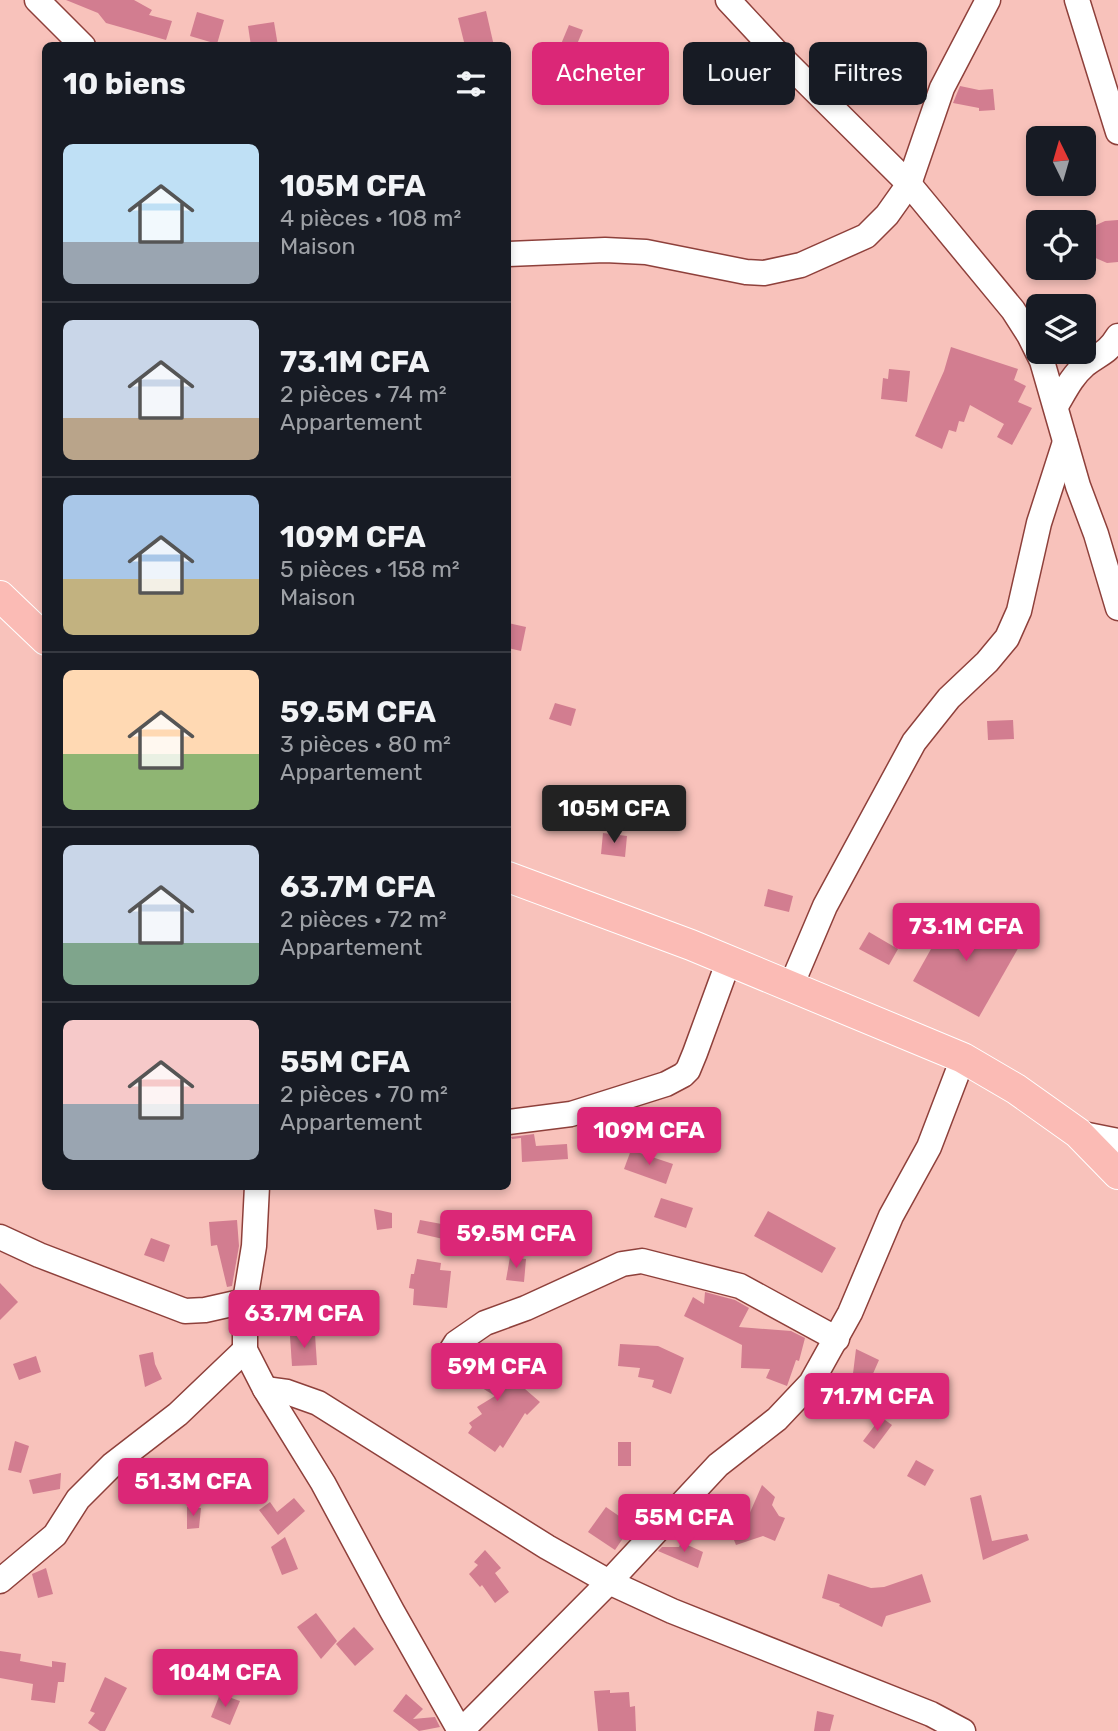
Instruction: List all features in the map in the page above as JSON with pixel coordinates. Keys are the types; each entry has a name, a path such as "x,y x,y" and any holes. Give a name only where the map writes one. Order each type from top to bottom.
{"main road":[{"path":"0,596 42,636"},
{"path":"511,878 729,960 963,1058 1016,1089 1078,1133 1118,1174"}],"street":[{"path":"37,0 79,42"},
{"path":"728,0 909,184 1026,327"},
{"path":"511,254 605,250 646,252 746,272 781,271 866,236 887,215 909,184 942,88 988,0"},
{"path":"1077,0 1118,132"},
{"path":"1056,406 1072,379 1086,364 1115,345"},
{"path":"1096,346 1115,345"},
{"path":"1043,364 1078,486 1096,534 1118,608"},
{"path":"791,986 825,906 914,741 948,698 987,662 1007,638 1019,611 1039,523 1065,439"},
{"path":"511,1122 571,1114 684,1075 695,1053 729,960"},
{"path":"257,1190 254,1245 245,1301 246,1350 265,1390 323,1483 461,1731 609,1582 718,1465 777,1419 811,1383 850,1313 891,1216 929,1147 963,1058"},
{"path":"1078,1133 1118,1141"},
{"path":"0,1237 39,1255 185,1311 205,1310 245,1301"},
{"path":"446,1359 456,1343 485,1323 526,1308 622,1264 642,1261 740,1286 836,1339"},
{"path":"0,1581 55,1535 79,1499 112,1465 178,1414 246,1350"},
{"path":"265,1390 287,1392 318,1403 547,1547 609,1582 672,1611 931,1714 963,1731"}],"building":[{"path":"66,0 134,0 152,10 149,15 172,21 166,40 106,23 98,13"},
{"path":"486,11 493,42 464,42 458,18"},
{"path":"197,12 224,20 218,42 190,36"},
{"path":"274,22 277,42 250,42 248,26"},
{"path":"569,25 583,30 578,42 562,42"},
{"path":"960,86 979,90 993,89 995,110 979,111 979,108 953,103"},
{"path":"1118,220 1118,262 1107,263 1096,258 1096,225"},
{"path":"951,347 1018,369 1014,380 1026,386 1018,402 1032,408 1012,445 997,437 1004,424 970,405 964,422 959,421 956,432 949,430 942,449 915,436 944,371"},
{"path":"889,369 910,371 907,402 881,399 883,378 888,379"},
{"path":"511,624 526,627 521,651 511,649"},
{"path":"555,703 576,709 571,726 549,719"},
{"path":"1013,720 1014,739 988,740 987,721"},
{"path":"603,833 627,836 625,857 601,854"},
{"path":"768,889 793,896 789,912 764,906"},
{"path":"954,908 1020,945 979,1017 913,981"},
{"path":"869,932 898,949 889,965 859,949"},
{"path":"534,1134 536,1146 567,1144 568,1159 522,1162 521,1138 511,1137"},
{"path":"631,1150 673,1164 666,1184 624,1169"},
{"path":"661,1198 693,1208 686,1228 654,1217"},
{"path":"374,1209 392,1213 392,1228 377,1230"},
{"path":"768,1211 836,1248 822,1273 754,1236"},
{"path":"237,1220 239,1246 232,1286 227,1287 217,1245 211,1246 209,1222"},
{"path":"420,1220 447,1225 443,1239 417,1233"},
{"path":"151,1238 170,1245 164,1262 144,1255"},
{"path":"510,1257 526,1259 524,1282 506,1280"},
{"path":"417,1259 441,1263 440,1270 451,1271 447,1308 413,1305 414,1289 409,1288"},
{"path":"0,1283 18,1302 0,1320"},
{"path":"705,1292 735,1300 749,1308 739,1327 791,1331 805,1338 799,1361 796,1360 787,1386 766,1378 770,1369 741,1368 742,1345 684,1316 693,1297 704,1304"},
{"path":"315,1334 317,1365 292,1366 290,1336"},
{"path":"620,1344 658,1346 684,1358 671,1394 652,1387 654,1380 638,1377 640,1368 618,1366"},
{"path":"856,1349 879,1360 868,1385 879,1386 878,1401 850,1398"},
{"path":"153,1352 162,1379 145,1387 139,1355"},
{"path":"476,1352 502,1369 540,1402 527,1415 525,1413 503,1448 500,1445 495,1452 468,1433 472,1427 469,1423 482,1414 477,1407 495,1396 461,1375"},
{"path":"36,1356 41,1372 19,1380 13,1364"},
{"path":"881,1417 892,1425 874,1449 863,1441"},
{"path":"15,1441 29,1446 21,1473 8,1470"},
{"path":"618,1442 631,1442 631,1466 618,1466"},
{"path":"237,1460 259,1488 230,1476"},
{"path":"916,1460 934,1470 925,1486 907,1476"},
{"path":"61,1473 60,1489 33,1494 29,1480"},
{"path":"762,1485 775,1497 772,1505 779,1516 785,1518 775,1541 763,1536 736,1545 730,1530 737,1527 739,1516 748,1517"},
{"path":"981,1495 992,1541 1027,1534 1029,1540 983,1560 970,1498"},
{"path":"294,1498 305,1511 278,1535 259,1510 270,1502 277,1512"},
{"path":"187,1507 201,1508 199,1528 187,1529"},
{"path":"606,1507 632,1525 615,1550 588,1532"},
{"path":"285,1537 298,1569 282,1575 271,1547"},
{"path":"681,1542 703,1552 698,1568 658,1551 662,1547 679,1547"},
{"path":"485,1550 501,1568 495,1573 509,1592 495,1603 482,1585 480,1587 469,1574 478,1565 474,1562"},
{"path":"46,1568 53,1594 38,1598 32,1574"},
{"path":"828,1574 871,1588 884,1587 922,1574 931,1602 886,1616 882,1627 839,1606 840,1604 822,1598"},
{"path":"316,1613 337,1641 321,1659 297,1627"},
{"path":"354,1627 374,1649 355,1666 336,1644"},
{"path":"0,1651 21,1654 20,1661 52,1667 52,1661 66,1663 64,1682 58,1682 55,1703 31,1700 33,1684 0,1678"},
{"path":"105,1677 127,1688 105,1731 100,1731 88,1723 95,1713 90,1711"},
{"path":"610,1690 610,1693 629,1692 630,1707 635,1706 636,1731 598,1731 594,1691"},
{"path":"220,1694 240,1701 230,1725 211,1717"},
{"path":"406,1694 423,1709 413,1719 435,1717 440,1727 419,1731 393,1711"},
{"path":"817,1711 834,1715 830,1731 814,1731"}]}
